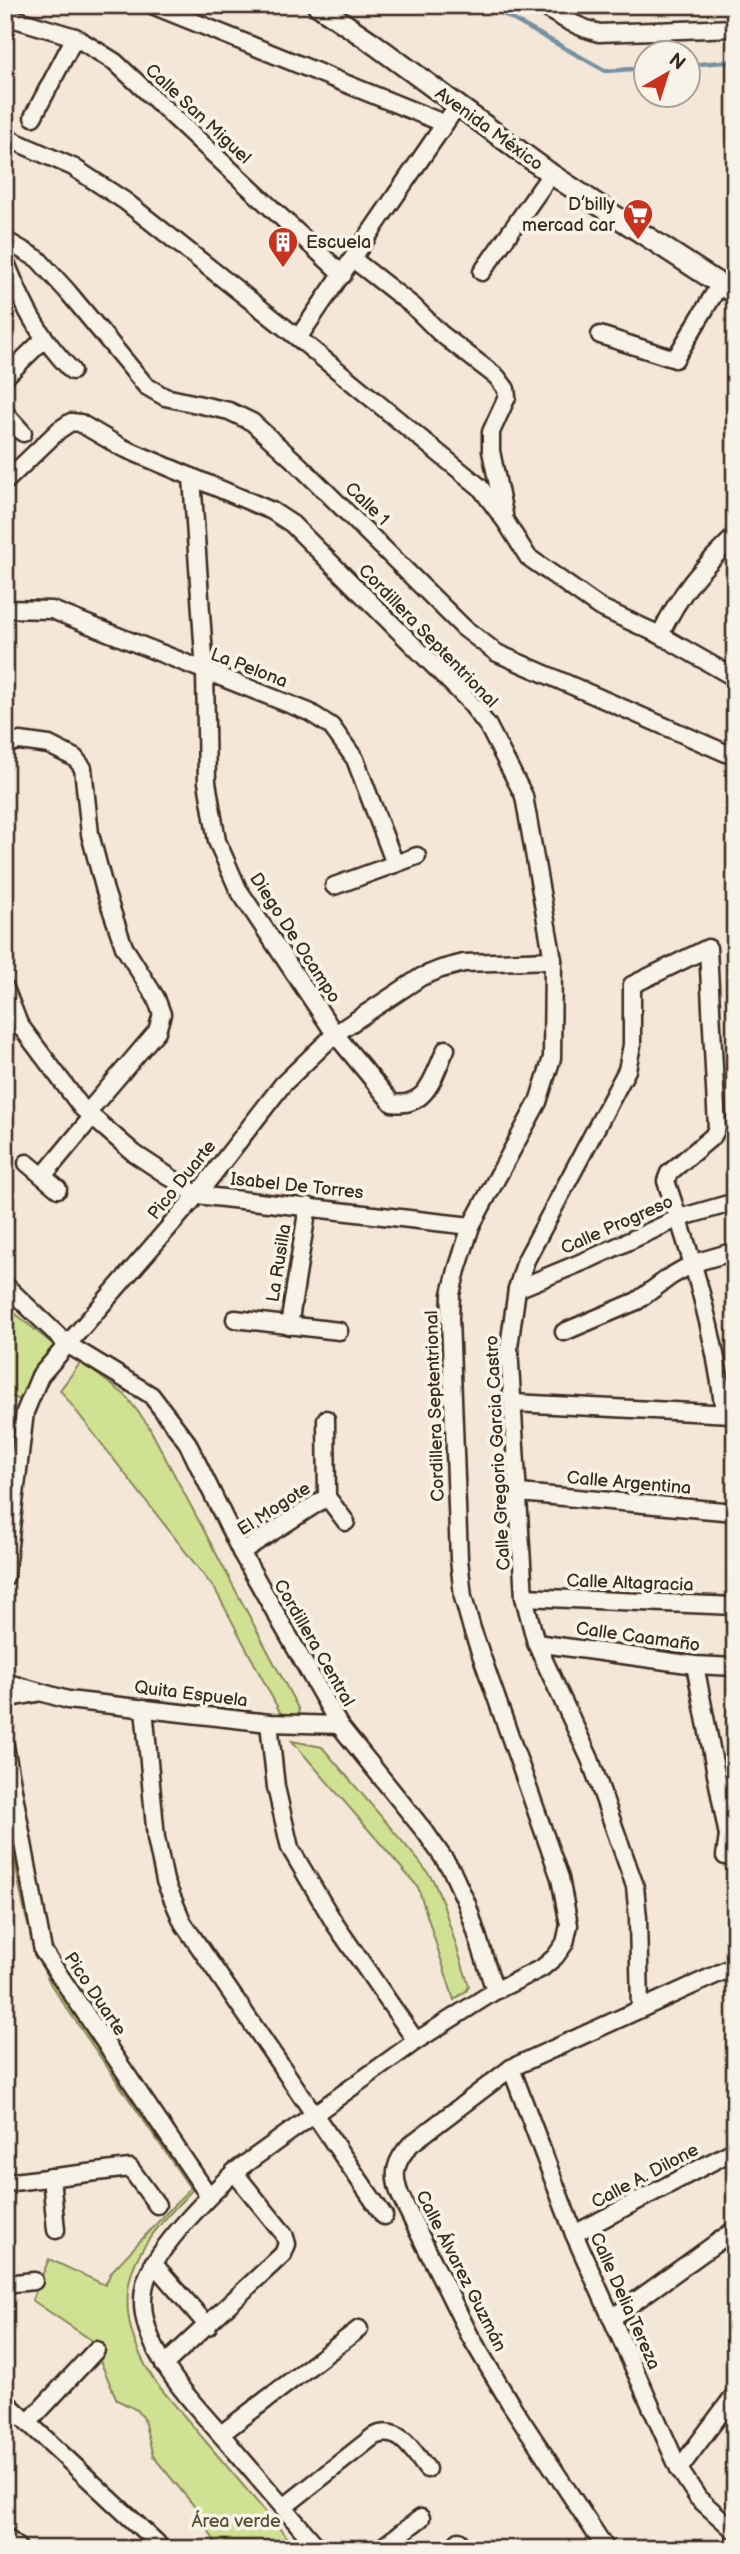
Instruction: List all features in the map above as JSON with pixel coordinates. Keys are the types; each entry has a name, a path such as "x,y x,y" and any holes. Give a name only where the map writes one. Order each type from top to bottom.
{"street":[{"path":"152,5 443,124"},
{"name":"Avenida México","path":"317,5 551,174 728,289"},
{"path":"542,5 561,20 599,33 735,27"},
{"name":"Calle San Miguel","path":"5,16 75,37 115,61 343,275"},
{"path":"33,117 75,37"},
{"path":"298,338 457,106"},
{"path":"5,137 73,167 125,201 298,338 480,487 528,557 599,607 660,635 735,678"},
{"path":"482,272 551,174"},
{"name":"Calle 1","path":"5,240 38,259 146,386 165,397 229,411 252,422 464,628 497,653 735,757"},
{"path":"354,260 497,377 506,389 507,397 491,432 491,452 506,522"},
{"path":"7,265 25,310 43,340 72,371"},
{"path":"600,335 675,359 728,289"},
{"path":"5,377 43,340"},
{"path":"5,413 23,433"},
{"path":"5,482 59,430 71,422 80,423 121,447 192,477"},
{"name":"Diego De Ocampo","path":"192,477 205,672 206,782 217,841 238,889 335,1034 392,1103 404,1105 418,1101 427,1090 446,1049"},
{"name":"Cordillera Septentrional","path":"153,2263 209,2196 234,2172 416,2041 495,1991 542,1968 555,1957 565,1943 569,1925 560,1878 496,1700 463,1597 459,1559 450,1318 454,1282 471,1226 538,1102 552,1058 553,960 524,796 488,726 468,700 292,524 272,511 192,477"},
{"path":"660,635 676,602 702,568 735,536"},
{"name":"La Pelona","path":"5,609 52,610 309,712 331,726 355,759 395,864"},
{"path":"5,744 20,741 49,745 75,758 83,768 90,834 104,891 124,947 156,998 162,1014 157,1031 43,1176"},
{"path":"334,886 418,856"},
{"name":"Calle Gregorio Garcia Castro","path":"640,2009 635,1886 590,1759 536,1643 524,1597 509,1346 517,1289 526,1260 627,1070 632,1045 632,985 708,948 718,1120 713,1136 666,1177 679,1217"},
{"name":"Pico Duarte","path":"5,1578 25,1412 40,1376 197,1195 283,1084 335,1034 421,977 464,964 553,960"},
{"name":"Isabel De Torres","path":"5,988 19,1024 90,1115 135,1154 197,1195 471,1226"},
{"path":"27,1163 58,1189"},
{"name":"Calle Progreso","path":"517,1289 592,1258 679,1217 735,1202"},
{"name":"La Rusilla","path":"289,1326 308,1206"},
{"path":"513,1403 729,1413 694,1263 679,1217"},
{"path":"564,1332 637,1301 694,1263 735,1251"},
{"name":"Cordillera Central","path":"5,1285 67,1344 151,1395 187,1442 241,1552 339,1725 426,1833 451,1870 467,1904 495,1991"},
{"name":"La Rusilla","path":"235,1319 339,1331"},
{"name":"El Mogote","path":"327,1419 327,1497 346,1522"},
{"name":"Calle Argentina","path":"519,1493 735,1512"},
{"name":"El Mogote","path":"241,1552 327,1497"},
{"name":"Calle Altagracia","path":"524,1597 735,1606"},
{"name":"Calle Caamaño","path":"536,1643 695,1665 735,1667"},
{"path":"695,1665 732,1835 725,1856"},
{"name":"Quita Espuela","path":"5,1682 68,1700 269,1723 339,1725"},
{"path":"5,1699 40,1693"},
{"path":"144,1708 156,1838 165,1881 183,1923 384,2216"},
{"path":"269,1723 276,1787 290,1848 335,1924 416,2041"},
{"name":"Pico Duarte","path":"5,1746 43,1951 209,2196"},
{"name":"Calle Álvarez Guzmán","path":"606,2549 510,2403 470,2336 395,2181 395,2167 401,2154 411,2144 511,2068 735,1966"},
{"name":"Calle Delia Tereza","path":"511,2068 574,2234 679,2469 698,2498 735,2531"},
{"name":"Calle A. Dilone","path":"574,2234 733,2151"},
{"path":"5,2183 130,2168 157,2205"},
{"path":"164,2365 283,2254 287,2244 284,2234 234,2172"},
{"path":"51,2177 56,2230"},
{"path":"612,2318 733,2231"},
{"path":"153,2263 208,2326"},
{"path":"153,2263 142,2298 144,2318 164,2365 187,2399 221,2434 319,2549"},
{"path":"5,2284 34,2281"},
{"path":"221,2434 359,2329"},
{"path":"28,2423 96,2350"},
{"path":"679,2469 735,2394"},
{"path":"5,2401 157,2543 160,2549"},
{"path":"284,2507 381,2433 388,2432 405,2440 427,2469"},
{"path":"380,2549 421,2518"},
{"path":"5,2536 19,2549"}],"green space":[{"path":"5,1305 56,1347 40,1373 5,1555 8,1477 21,1400 5,1394"},
{"path":"81,1362 125,1395 148,1425 299,1710 297,1716 281,1714 216,1591 60,1390"},
{"path":"292,1741 322,1747 433,1880 469,1986 454,2000 418,1887"},
{"name":"Área verde","path":"5,1768 35,1928 197,2185 147,2242 130,2278 128,2314 138,2349 156,2383 297,2549 219,2549 195,2507 153,2456 143,2416 117,2400 91,2340 32,2300 49,2259 105,2285 112,2271 190,2188 51,1985 42,1966 28,1925 19,1884 5,1805"}],"waterway":[{"path":"487,5 606,71 632,69"},
{"path":"702,64 735,61"}],"place":[{"name":"D’billy mercad car","path":"638,241"},
{"name":"Escuela","path":"283,269"}]}
